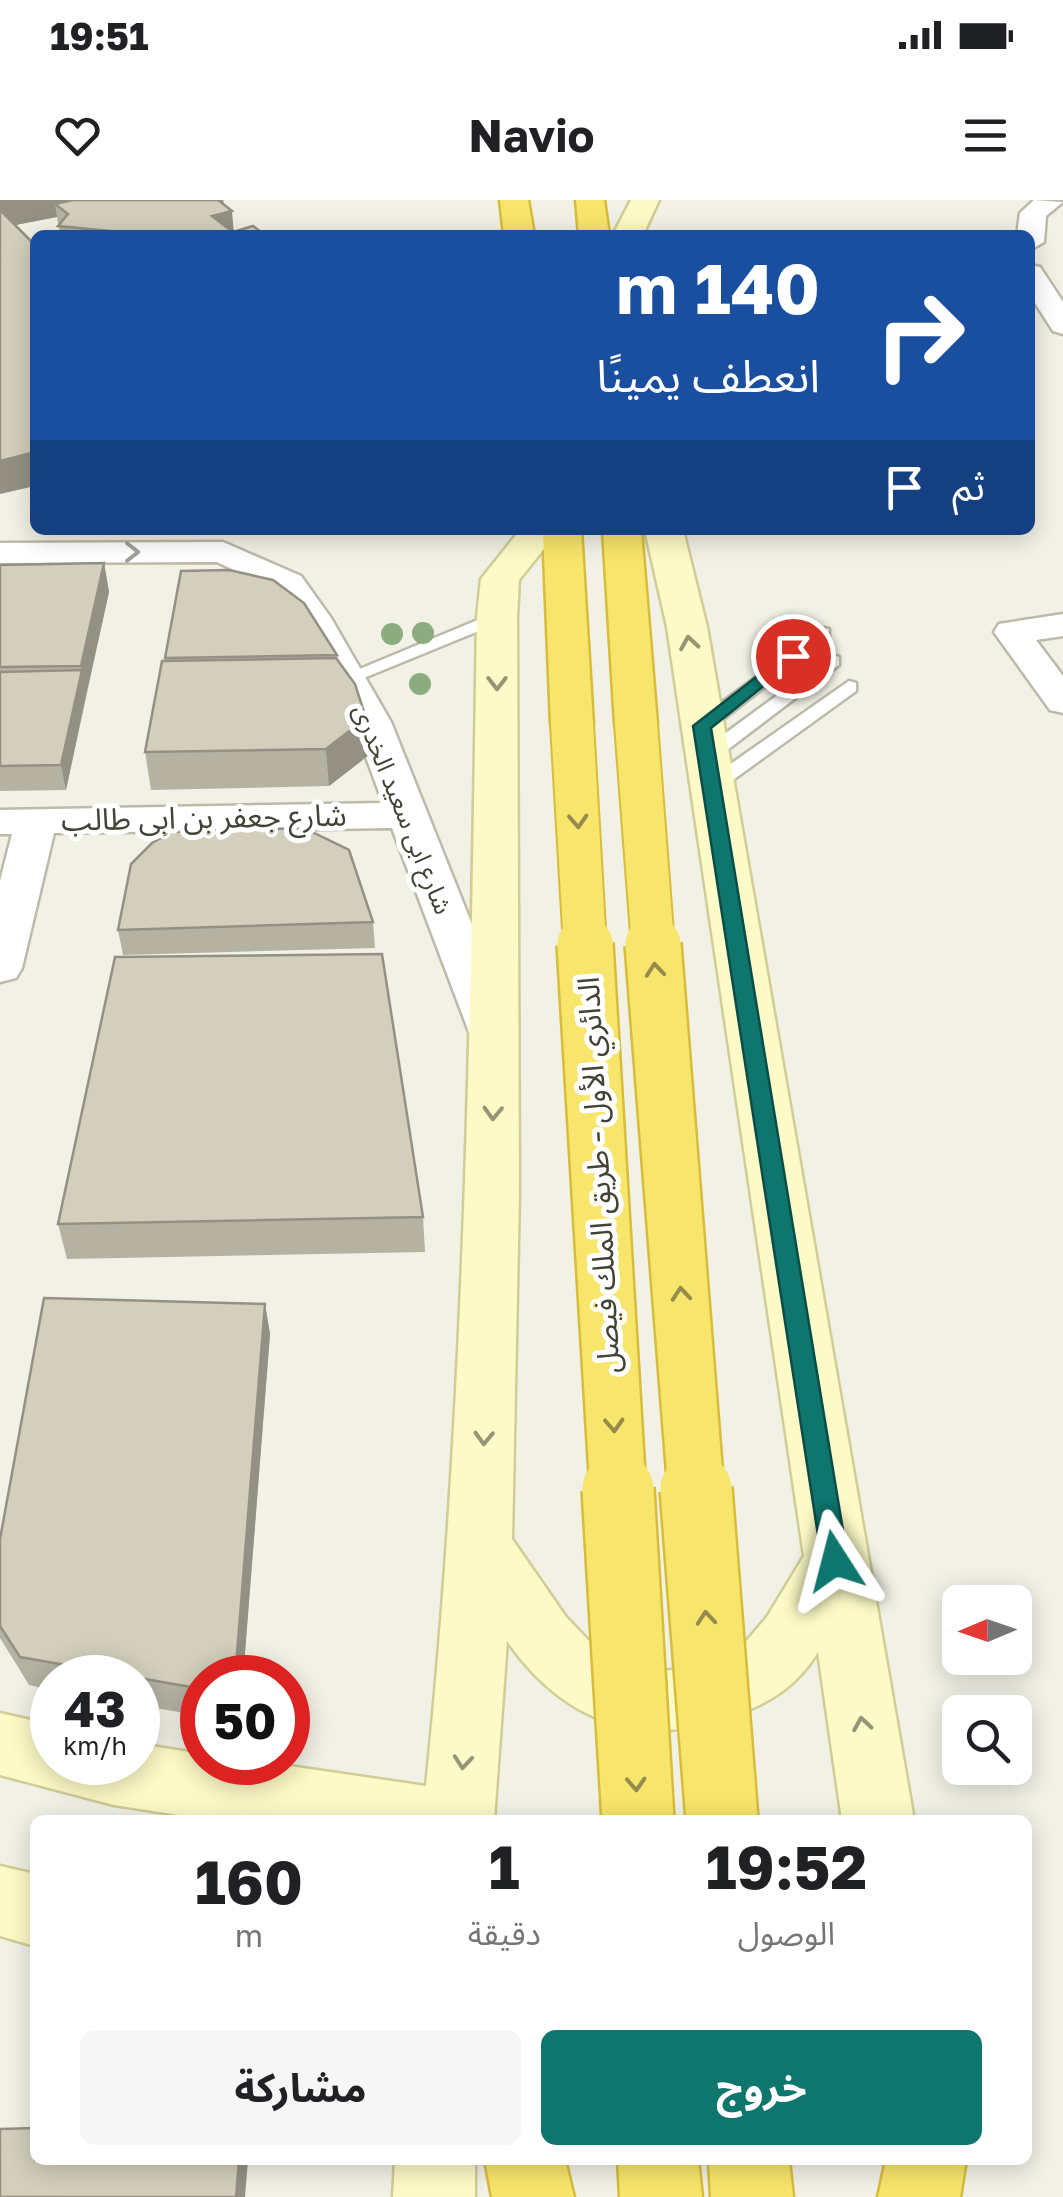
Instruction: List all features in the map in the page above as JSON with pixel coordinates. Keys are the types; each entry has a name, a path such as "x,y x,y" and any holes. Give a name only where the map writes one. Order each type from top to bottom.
{"highway":[{"path":"514,200 519,230"},
{"path":"590,200 593,230"},
{"name":"الدائري الأول - طريق الملك فيصل","path":"562,535 638,1815"},
{"path":"622,535 722,1815"},
{"path":"525,2165 533,2197"},
{"path":"658,2165 661,2197"},
{"path":"749,2165 752,2197"},
{"path":"919,2197 925,2165"}],"main road":[{"path":"630,230 645,200"},
{"path":"458,1815 480,1544 496,1040 500,575 536,535"},
{"path":"665,535 687,627 877,1815"},
{"path":"480,1544 530,1622 579,1677 617,1698 674,1703 738,1687 782,1650 835,1561"},
{"path":"0,1744 30,1752"},
{"path":"160,1780 395,1815"},
{"path":"0,1901 30,1909"},
{"path":"434,2197 436,2165"},
{"path":"942,2165 947,2197"}],"street":[{"path":"1031,230 1033,213 1051,200"},
{"path":"1035,281 1063,325"},
{"name":"شارع ابى سعيد الخدرى","path":"0,553 70,541 223,552 289,584 372,722 496,1040"},
{"path":"1063,625 1012,632 1063,702"},
{"name":"شارع جعفر بن ابى طالب","path":"18,822 408,814"},
{"path":"0,968 18,822"}],"lane":[{"path":"347,678 500,575"},
{"path":"707,756 823,633"},
{"path":"707,756 832,661"},
{"path":"707,756 849,687"}],"building":[{"path":"73,200 218,200 232,211 212,216 230,230 99,230 58,226 68,214 55,204"},
{"path":"0,210 30,240 30,453 0,461"},
{"path":"104,563 81,666 0,667 0,565"},
{"path":"229,570 273,580 304,603 337,655 165,658 181,571"},
{"path":"336,658 355,684 366,718 326,749 145,752 162,661"},
{"path":"82,670 61,765 0,766 0,672"},
{"path":"304,828 349,850 373,922 118,930 131,864 152,843 172,832"},
{"path":"382,954 423,1217 58,1224 115,957"},
{"path":"44,1298 265,1304 237,1655 180,1655 180,1685 160,1682 160,1655 20,1657 0,1626 0,1539"},
{"path":"30,2128 30,2165 239,2165 236,2197 0,2197 0,2129"}],"route":[{"path":"793,656 702,726 835,1561"}]}
